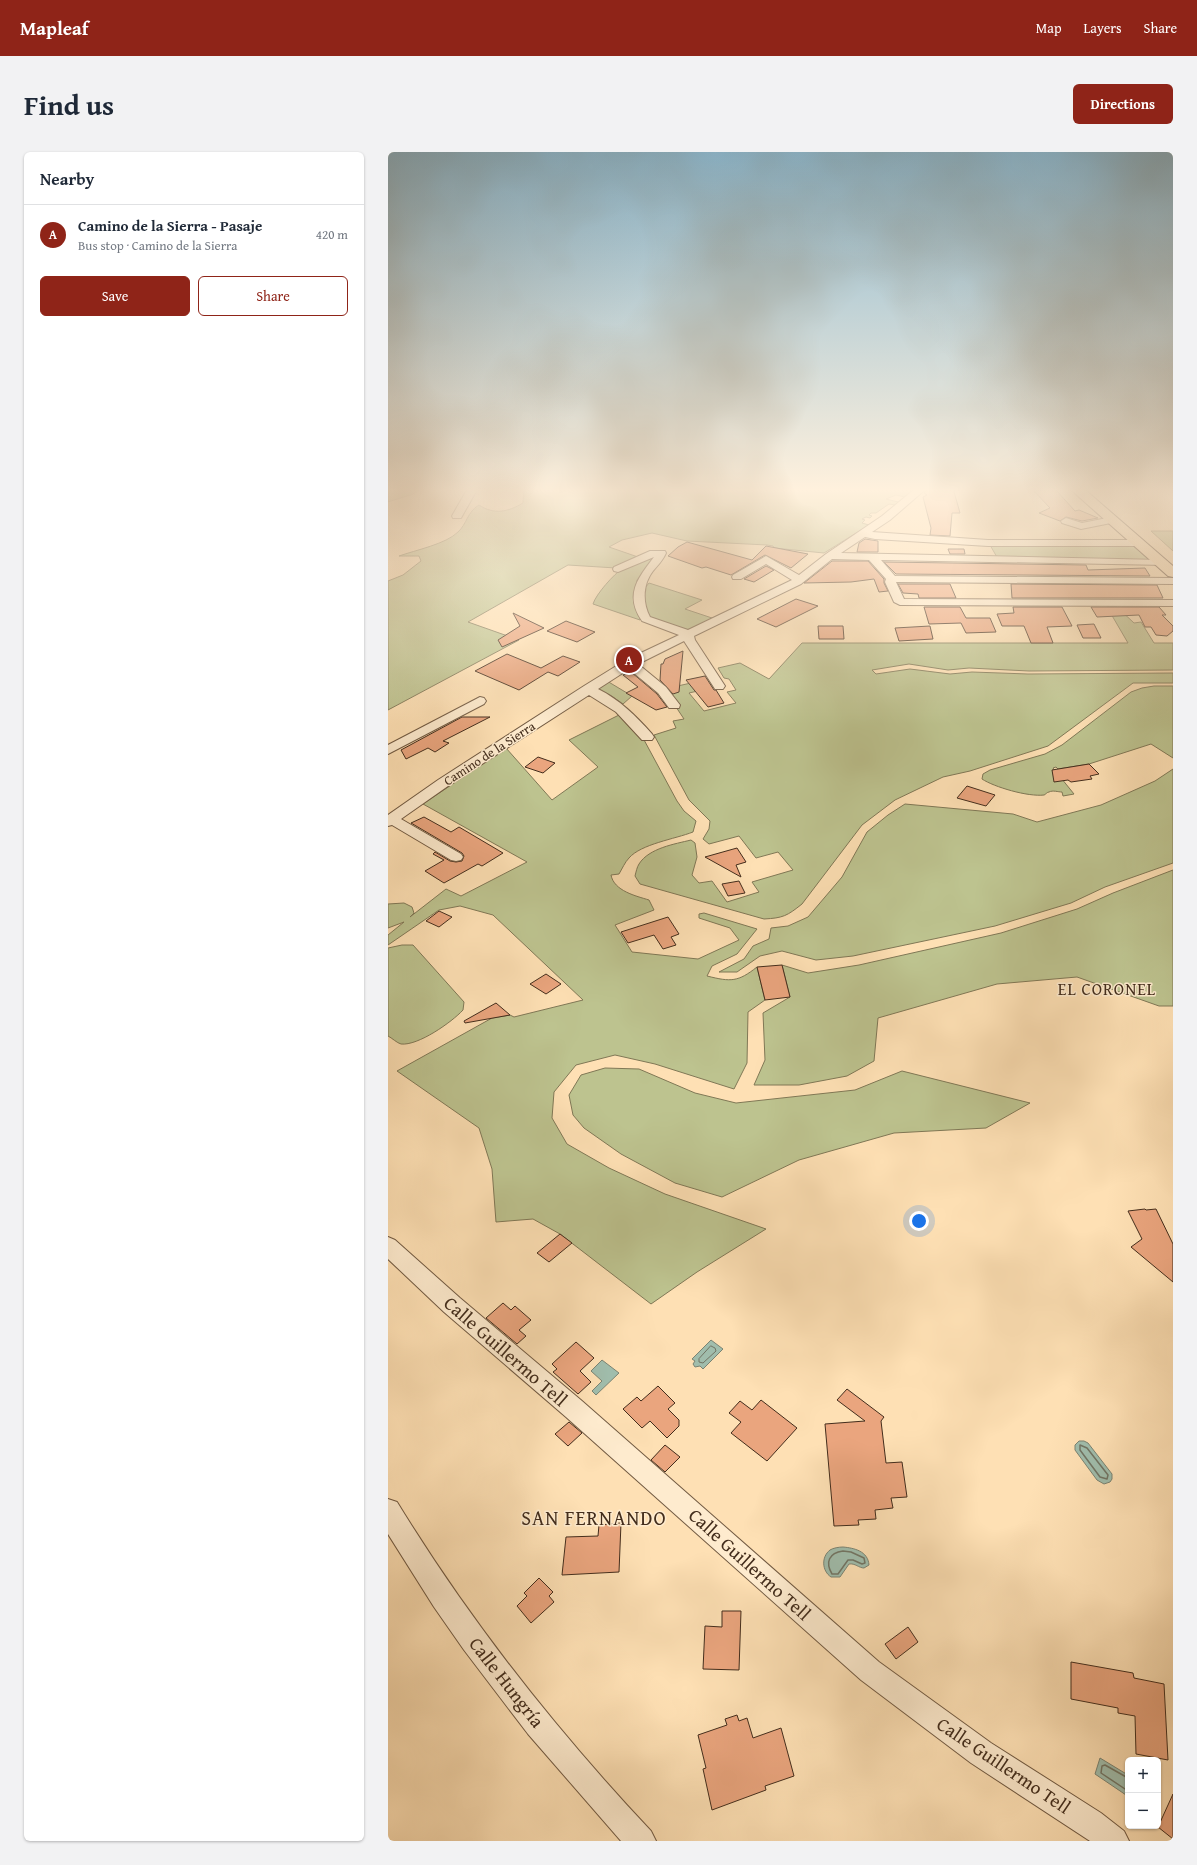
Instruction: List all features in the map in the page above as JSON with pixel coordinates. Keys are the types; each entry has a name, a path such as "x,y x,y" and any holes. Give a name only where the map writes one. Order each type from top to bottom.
{"street":[{"path":"618,569 623,567"},
{"path":"652,567 642,579 639,592 643,615 646,619 688,634 689,640 719,686"},
{"path":"737,577 754,567"},
{"path":"777,567 799,580"},
{"name":"Camino de la Sierra","path":"456,857 390,821 443,783 630,663 799,580 816,567"},
{"path":"881,567 892,579 1173,581"},
{"path":"892,579 890,582 900,602 1173,603"},
{"path":"630,663 662,690 674,705"},
{"path":"588,689 607,698 626,711 647,737"},
{"path":"388,750 480,700"},
{"name":"Calle Guillermo Tell","path":"388,1246 452,1305 574,1408 870,1671 981,1753 1091,1823 1114,1841"},
{"name":"Calle Hungría","path":"388,1511 414,1556 504,1682 606,1804 641,1841"}],"green space":[{"path":"414,567 565,567 468,622 519,640 388,710 388,581 403,575"},
{"path":"597,567 619,567 616,568"},
{"path":"648,567 637,580 636,591 640,620 593,604 601,590 610,579 623,568"},
{"path":"649,583 702,600 685,609 712,618 688,631 651,618 646,613 643,598 645,588"},
{"path":"1107,607 1117,607 1134,623 1141,622 1154,643 1173,643 1173,670 1029,671 969,668 948,670 909,664 872,670 876,674 910,669 950,674 972,672 1028,674 1173,673 1173,683 1133,683 1048,746 970,771 943,777 895,800 862,825 802,904 788,914 776,918 764,919 640,884 635,876 639,864 649,854 670,845 691,840 695,843 697,857 692,875 699,883 712,881 727,902 759,892 752,882 793,870 778,852 756,858 739,836 709,844 703,839 709,829 710,821 689,800 654,735 676,728 673,721 684,719 664,689 709,679 715,687 689,693 704,711 736,703 727,692 736,690 729,679 724,678 718,668 740,663 769,679 802,643 1128,643"},
{"path":"607,681 632,696 623,704 610,695 595,688"},
{"path":"1154,686 1173,686 1173,758 1151,744 1089,764 1058,769 1056,767 1053,768 1074,794 1063,796 1062,792 1054,791 1048,792 1044,795 1021,793 994,785 982,779 983,774 990,770 1045,754 1062,745 1131,692"},
{"path":"619,715 643,738 677,801 684,811 696,821 693,832 650,845 634,853 619,874 611,875 613,881 621,889 632,895 649,900 654,910 615,925 632,952 698,959 739,940 730,928 699,918 699,914 704,913 757,929 737,954 712,966 707,976 728,980 734,979 745,976 757,967 765,1000 748,1012 747,1063 734,1089 655,1064 615,1055 576,1065 554,1092 552,1118 567,1144 609,1168 665,1194 766,1229 697,1272 651,1304 560,1234 533,1219 496,1222 492,1169 479,1128 397,1071 492,1018 510,1015 514,1017 583,1000 493,915 460,906 439,910 388,945 388,935 404,922 388,928 388,904 404,903 412,907 414,913 410,917 446,889 461,896 527,862 423,804 506,748 552,800 598,767 569,740"},
{"path":"1173,769 1173,863 1105,887 1071,903 995,926 853,956 816,960 782,951 760,956 737,972 719,972 744,959 753,946 769,939 771,928 788,926 808,917 842,877 867,832 888,815 905,804 1013,814 1037,822 1101,805 1155,781"},
{"path":"1173,870 1173,1006 1159,1006 1077,977 997,984 878,1018 874,1061 847,1076 799,1085 754,1085 765,1060 763,1013 790,997 782,965 808,973 859,965 1001,933 1077,909 1113,893"},
{"path":"402,945 413,945 464,1002 463,1010 443,1027 408,1044 398,1043 388,1036 388,948"},
{"path":"605,1068 639,1069 695,1093 736,1103 855,1090 902,1071 1030,1103 986,1128 894,1133 799,1160 722,1197 675,1183 621,1154 584,1128 573,1115 569,1095 581,1075"}],"water":[{"path":"711,1340 723,1349 703,1369 700,1366 695,1367 693,1364 695,1361 692,1359"},
{"path":"602,1360 619,1373 596,1395 592,1391 602,1381 591,1371"},
{"path":"1079,1441 1088,1443 1112,1474 1112,1479 1110,1482 1104,1484 1097,1480 1075,1450 1075,1445"},
{"path":"843,1547 856,1549 863,1553 868,1560 869,1565 864,1568 849,1564 840,1577 831,1577 824,1568 825,1556 831,1549"},
{"path":"1100,1758 1125,1773 1125,1794 1095,1774"}],"building":[{"path":"699,567 745,567 731,575 706,567"},
{"path":"765,567 774,570 754,582 744,579"},
{"path":"825,567 873,567 884,579 884,583 888,591 879,592 874,579 851,582 804,583"},
{"path":"889,567 1087,567 1088,570 1145,568 1150,576 896,574"},
{"path":"898,584 950,584 956,598 919,598 918,594 903,593"},
{"path":"1011,584 1157,585 1163,598 1012,598"},
{"path":"796,599 818,606 776,627 757,619"},
{"path":"924,607 960,607 966,618 990,618 996,632 966,633 961,623 929,624"},
{"path":"1013,607 1062,607 1072,626 1047,627 1053,643 1031,643 1024,626 1002,626 997,614 1014,613"},
{"path":"1091,607 1159,607 1166,615 1162,615 1173,626 1173,631 1167,636 1156,635 1151,627 1145,627 1139,615 1097,617"},
{"path":"513,613 544,628 502,647 498,640 520,626"},
{"path":"566,621 595,632 577,642 547,631"},
{"path":"1094,624 1101,638 1083,638 1077,625"},
{"path":"818,626 843,626 844,639 819,639"},
{"path":"930,626 933,639 899,641 895,628"},
{"path":"683,651 679,692 673,694 660,680 661,664 663,664 665,659"},
{"path":"507,654 541,668 563,656 580,662 558,676 548,672 519,690 475,671"},
{"path":"631,672 657,694 667,707 656,710 626,693 638,687 623,675"},
{"path":"705,676 724,703 708,707 686,680"},
{"path":"462,717 490,717 443,741 449,743 435,752 428,748 406,759 401,750"},
{"path":"538,757 555,763 543,773 525,767"},
{"path":"1089,764 1099,774 1090,776 1092,779 1071,782 1068,780 1054,782 1052,770"},
{"path":"967,786 995,795 986,806 957,798"},
{"path":"424,817 451,832 459,827 503,853 482,866 478,864 444,883 425,871 444,860 433,854 435,852 450,861 456,862 462,861 464,856 462,853 411,823"},
{"path":"737,848 746,862 736,865 741,877 705,857"},
{"path":"739,881 745,893 728,896 722,884"},
{"path":"439,911 452,917 439,927 426,921"},
{"path":"668,917 679,934 671,937 676,945 663,949 654,935 628,943 621,932"},
{"path":"782,965 790,997 765,1000 757,967"},
{"path":"546,974 561,984 546,994 530,984"},
{"path":"496,1003 510,1015 465,1023 464,1021"},
{"path":"1156,1209 1173,1244 1173,1282 1131,1247 1142,1239 1128,1211"},
{"path":"560,1234 572,1243 549,1262 537,1253"},
{"path":"503,1303 511,1310 515,1306 531,1320 519,1330 526,1336 517,1344 486,1318"},
{"path":"576,1342 594,1358 580,1371 591,1382 578,1394 553,1372 557,1369 552,1364"},
{"path":"658,1386 675,1403 668,1409 679,1420 679,1426 667,1438 650,1421 642,1428 623,1409 637,1397 641,1401"},
{"path":"847,1389 884,1417 881,1421 886,1463 902,1462 907,1497 891,1498 893,1508 875,1510 876,1519 858,1520 859,1525 834,1526 825,1424 865,1421 837,1400"},
{"path":"761,1400 797,1428 767,1461 731,1433 741,1422 729,1413 740,1401 752,1410"},
{"path":"569,1422 582,1433 568,1446 555,1434"},
{"path":"665,1445 680,1457 665,1472 651,1460"},
{"path":"621,1523 619,1572 562,1575 566,1537 598,1536 599,1525"},
{"path":"539,1578 553,1592 549,1596 554,1602 531,1623 517,1606 527,1596 524,1593"},
{"path":"722,1611 741,1611 739,1670 703,1669 705,1626 722,1627"},
{"path":"908,1627 918,1642 896,1659 885,1644"},
{"path":"1071,1662 1133,1673 1134,1678 1164,1684 1168,1760 1161,1759 1161,1757 1136,1754 1135,1716 1118,1713 1118,1708 1071,1699"},
{"path":"737,1715 739,1721 747,1718 753,1738 781,1728 794,1776 765,1786 766,1790 712,1810 703,1769 706,1768 698,1735 727,1725 725,1719"},
{"path":"1173,1794 1173,1839 1160,1829 1161,1820"}],"place":[{"name":"Camino de la Sierra - Pasaje","path":"629,660"}],"district":[{"name":"EL CORONEL","path":"1107,989"},
{"name":"SAN FERNANDO","path":"594,1518"}]}
